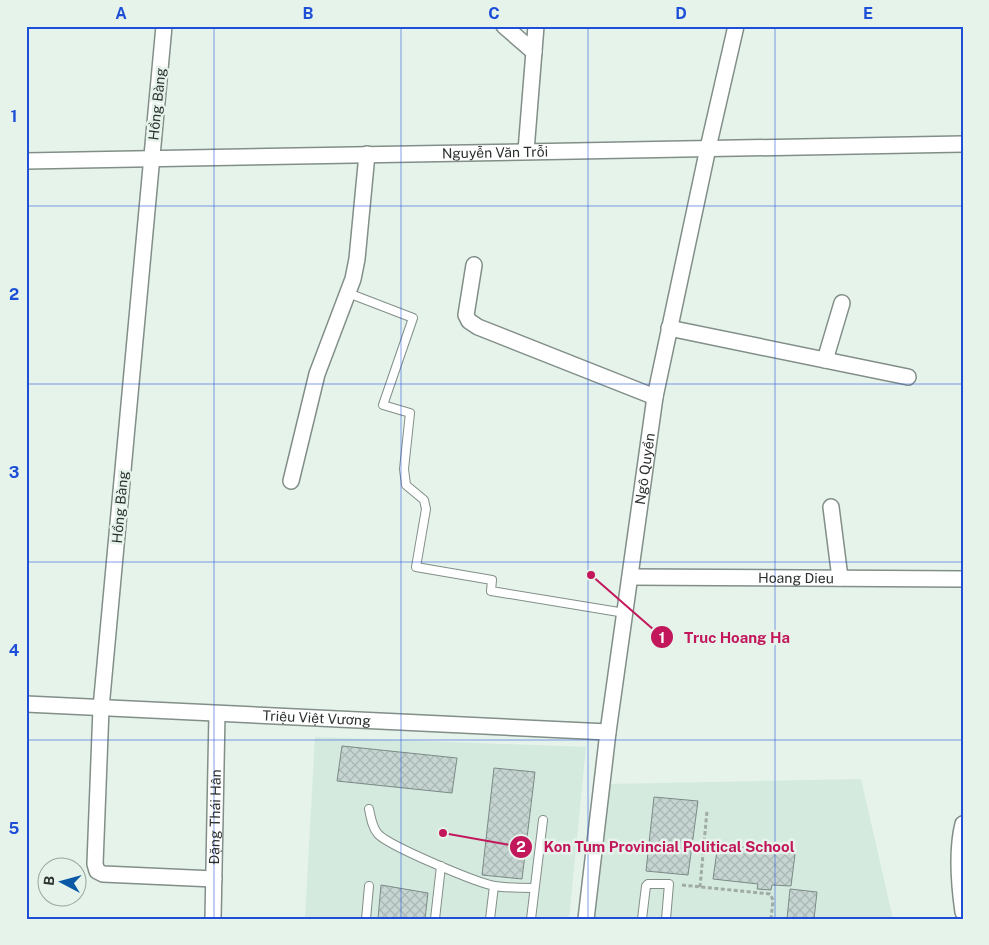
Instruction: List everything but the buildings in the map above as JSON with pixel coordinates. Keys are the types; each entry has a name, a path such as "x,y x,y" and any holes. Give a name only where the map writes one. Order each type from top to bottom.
{"street":[{"name":"Hồng Bàng","path":"164,26 101,708 95,864 97,871 104,874 214,879"},
{"path":"504,26 534,52"},
{"path":"526,151 536,26"},
{"name":"Ngô Quyền","path":"586,919 608,732 655,397 736,26"},
{"name":"Nguyễn Văn Trỗi","path":"26,161 963,144"},
{"path":"291,481 317,374 353,279 357,259 367,154"},
{"path":"474,265 466,315 469,321 478,327 655,397"},
{"path":"825,360 842,303"},
{"path":"670,328 908,377"},
{"path":"831,507 840,578"},
{"name":"Hoang Dieu","path":"630,577 963,579"},
{"name":"Triệu Việt Vương","path":"26,704 608,732"},
{"name":"Đặng Thái Hân","path":"213,919 217,714"},
{"path":"963,824 960,834 959,883 963,912"}],"lane":[{"path":"348,293 413,318 383,405 410,412 404,469 406,485 424,500 426,509 416,568 492,580 491,591 625,613"},
{"path":"369,809 372,824 378,834 390,843 441,866 494,886 534,888"},
{"path":"531,919 543,820"},
{"path":"435,919 441,866"},
{"path":"642,919 646,886 648,884 669,884 666,919"},
{"path":"366,919 369,886"},
{"path":"490,919 494,886"}],"path":[{"path":"700,887 707,811"},
{"path":"669,884 770,894 773,900 771,919"}],"shaded area":[{"path":"315,737 586,747 569,919 305,919"},
{"path":"861,779 893,919 594,919 609,784"}],"place":[{"name":"Truc Hoang Ha","path":"591,575"},
{"name":"Kon Tum Provincial Political School","path":"443,833"}]}
